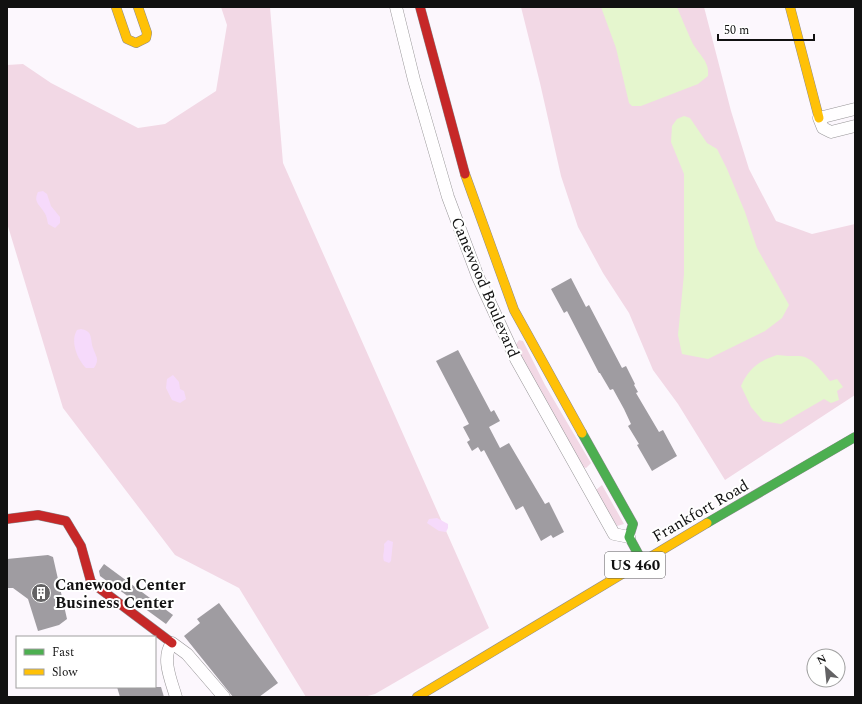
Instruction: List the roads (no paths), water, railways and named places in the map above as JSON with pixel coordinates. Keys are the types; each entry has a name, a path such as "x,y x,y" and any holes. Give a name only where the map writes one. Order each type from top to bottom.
{"street":[{"path":"116,7 127,39 130,43 136,44 142,42 146,38 147,33 138,7"},
{"name":"Canewood Boulevard","path":"396,7 414,80 448,197 478,277 516,359 614,534 629,538 633,524 514,310 469,188 420,7"},
{"path":"790,7 819,118 823,128 831,132 855,126"},
{"path":"819,118 855,109"},
{"name":"Frankfort Road","path":"417,697 642,561 855,437"},
{"path":"7,518 38,516 66,521 81,546 91,582 187,654 224,697"},
{"path":"629,538 642,561"},
{"path":"172,643 166,656 176,697"}],"place":[{"name":"Canewood Center Business Center","path":"41,593"}]}
